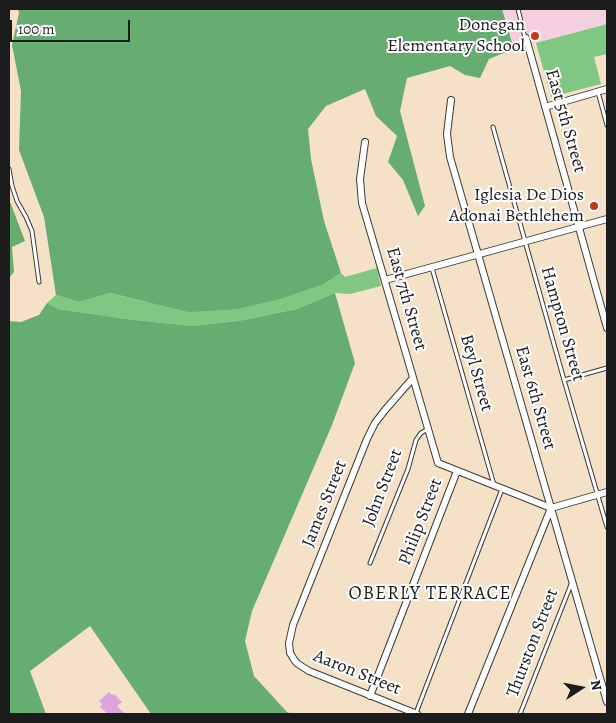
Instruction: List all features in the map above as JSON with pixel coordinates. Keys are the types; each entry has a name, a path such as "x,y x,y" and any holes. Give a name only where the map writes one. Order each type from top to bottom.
{"street":[{"name":"East 5th Street","path":"526,38 607,328"},
{"path":"545,107 607,89"},
{"name":"East 6th Street","path":"451,100 448,124 448,150 607,702"},
{"name":"East 7th Street","path":"365,142 360,169 361,195 438,463 457,471"},
{"path":"385,280 607,219"},
{"name":"James Street","path":"290,653 289,638 293,625 367,439 375,423 413,378"},
{"path":"457,471 550,508 607,492"},
{"name":"Philip Street","path":"370,696 457,471"},
{"path":"468,714 550,508"},
{"name":"Aaron Street","path":"290,653 298,664 308,671 416,714"}],"lane":[{"path":"518,9 526,38"},
{"path":"598,92 607,125"},
{"name":"Hampton Street","path":"493,127 607,527"},
{"path":"9,169 17,201 32,231 39,282"},
{"name":"Beyl Street","path":"432,267 494,486"},
{"path":"564,380 607,368"},
{"name":"John Street","path":"370,563 408,469 416,440 421,433 428,429"},
{"path":"416,714 502,489"},
{"name":"Thurston Street","path":"520,714 572,581"}],"shaded area":[{"name":"Donegan Elementary School","path":"502,9 607,9 607,23 514,49"}],"green space":[{"path":"18,9 502,9 514,49 489,59 480,78 465,75 450,66 407,78 400,111 425,206 418,216 403,180 388,162 397,136 376,116 365,89 326,106 308,129 311,159 324,221 341,273 324,284 280,299 237,309 189,312 110,293 79,302 56,295 44,217 19,150 21,91 12,45 19,13"},
{"path":"607,24 607,54 594,57 601,84 551,97 536,43"},
{"path":"9,199 25,241 12,247 14,272 9,278"},
{"path":"377,268 381,286 350,294 335,293 297,309 238,321 192,326 58,309 47,303 56,295 79,302 110,293 147,302 324,284 341,273 345,277"},
{"path":"335,293 355,363 332,425 252,611 245,641 254,676 287,712 292,714 151,714 90,626 30,671 46,714 9,714 9,321 21,322 39,315 47,303 58,309 192,326 238,321 297,309"}],"building":[{"path":"109,692 122,702 117,706 125,714 108,714 100,707 102,704 99,701"}],"place":[{"name":"Donegan Elementary School","path":"535,36"},
{"name":"Iglesia De Dios Adonai Bethlehem","path":"594,206"}],"district":[{"name":"OBERLY TERRACE","path":"430,594"}]}
